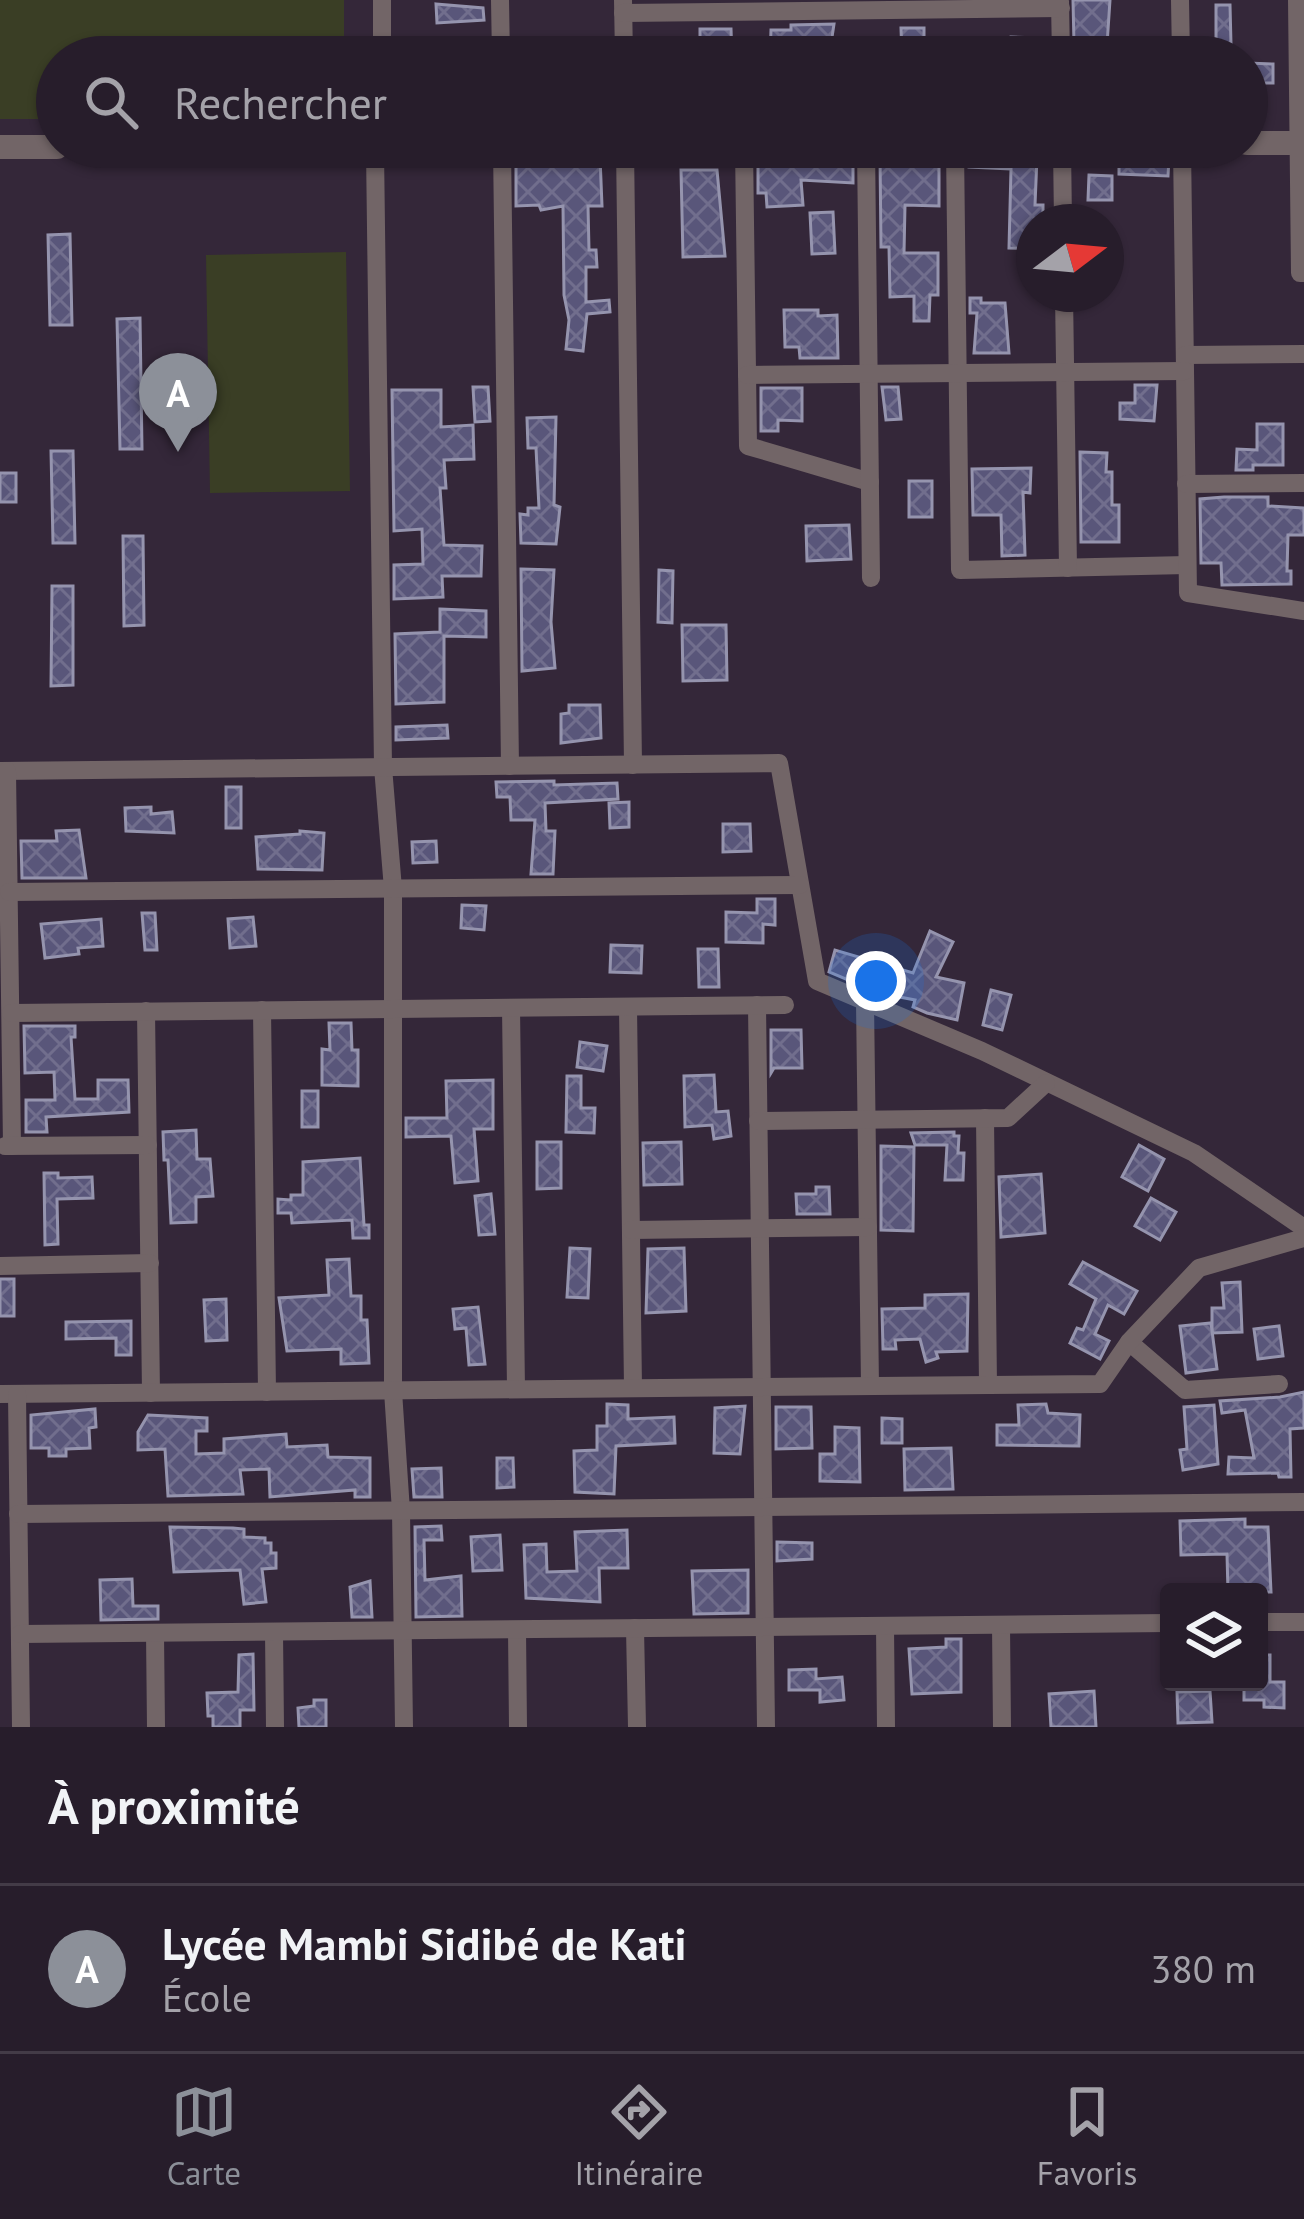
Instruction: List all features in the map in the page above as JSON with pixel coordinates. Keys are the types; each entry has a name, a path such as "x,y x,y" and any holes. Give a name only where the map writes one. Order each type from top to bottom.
{"street":[{"path":"382,0 382,36"},
{"path":"500,0 501,36"},
{"path":"1180,0 1181,36"},
{"path":"1297,0 1300,273 1304,273"},
{"path":"624,36 623,6 1060,4 1061,36"},
{"path":"1268,143 1301,143"},
{"path":"0,147 36,147"},
{"path":"376,168 384,767 393,889 393,1391 401,1511 404,1727"},
{"path":"502,168 510,766"},
{"path":"625,168 633,765"},
{"path":"744,168 748,446 870,482"},
{"path":"866,168 871,578"},
{"path":"955,168 960,570 1187,565"},
{"path":"1062,168 1063,204"},
{"path":"1182,168 1188,593 1304,611"},
{"path":"1064,312 1068,568"},
{"path":"747,376 1065,373 1304,354"},
{"path":"1186,484 1304,483"},
{"path":"148,1145 6,1146 10,1012 4,771 779,763 817,981 982,1051 1194,1153 1304,1228"},
{"path":"9,892 800,885"},
{"path":"865,1002 870,1386"},
{"path":"757,1005 766,1727"},
{"path":"10,1012 785,1005"},
{"path":"628,1006 633,1388"},
{"path":"511,1008 516,1389"},
{"path":"262,1010 267,1392"},
{"path":"146,1011 151,1393"},
{"path":"758,1121 1008,1118 1046,1083"},
{"path":"985,1118 988,1384"},
{"path":"631,1230 868,1227"},
{"path":"21,1727 18,1514 8,1394 1100,1384 1129,1342 1199,1268 1304,1238"},
{"path":"0,1266 149,1263"},
{"path":"1129,1342 1185,1390 1279,1384"},
{"path":"18,1514 1304,1502"},
{"path":"1268,1622 1304,1622"},
{"path":"20,1634 1160,1623"},
{"path":"1001,1625 1002,1727"},
{"path":"885,1626 886,1727"},
{"path":"635,1628 637,1727"},
{"path":"517,1630 518,1727"},
{"path":"274,1632 275,1727"},
{"path":"155,1633 156,1727"}],"green space":[{"path":"0,0 344,0 344,36 36,36 36,119 0,119"},
{"path":"346,252 350,491 210,493 206,255"}],"building":[{"path":"1073,0 1110,0 1108,36 1074,36"},
{"path":"436,4 483,8 484,20 437,23"},
{"path":"1216,5 1230,5 1231,36 1216,36"},
{"path":"834,24 832,36 771,36 771,30 791,30 791,25"},
{"path":"901,28 924,28 924,36 901,36"},
{"path":"700,29 731,29 731,36 700,36"},
{"path":"1268,64 1273,64 1273,83 1268,83"},
{"path":"516,168 600,168 602,206 588,206 589,250 596,250 597,267 586,267 586,302 609,300 610,312 587,314 583,351 566,349 569,320 564,295 563,206 541,210 539,205 516,206"},
{"path":"758,168 853,168 853,183 801,180 803,205 767,207 766,193 758,193"},
{"path":"880,168 939,168 939,206 905,205 904,253 938,253 938,295 930,295 929,321 914,321 914,296 890,297 889,247 881,247"},
{"path":"990,168 1037,168 1035,204 1016,204 1016,248 1009,248 1011,169"},
{"path":"1119,168 1168,168 1168,176 1119,174"},
{"path":"681,170 717,170 725,256 683,257"},
{"path":"1089,175 1112,176 1112,200 1088,200"},
{"path":"833,212 835,253 812,254 810,213"},
{"path":"70,234 72,325 50,325 48,235"},
{"path":"970,298 1005,303 1009,353 974,353 977,313 970,313"},
{"path":"784,310 837,315 838,358 800,358 799,347 785,347"},
{"path":"140,318 142,449 120,449 117,319"},
{"path":"1135,385 1157,385 1154,421 1120,419 1120,403 1135,403"},
{"path":"473,387 488,387 490,421 475,422"},
{"path":"882,387 898,387 901,419 886,420"},
{"path":"761,388 802,388 802,421 778,420 778,431 761,431"},
{"path":"392,390 441,390 441,427 473,425 474,459 444,460 446,488 440,488 444,545 482,546 481,576 442,576 443,597 394,599 394,565 423,564 422,529 394,531"},
{"path":"556,417 554,505 560,507 556,544 521,543 520,514 539,508 536,448 528,448 527,418"},
{"path":"1257,424 1283,424 1283,465 1236,470 1237,449 1257,450"},
{"path":"51,451 73,451 75,543 53,543"},
{"path":"1080,452 1107,453 1112,505 1119,505 1119,542 1081,542"},
{"path":"1031,468 1030,493 1023,492 1025,555 1002,556 1001,515 973,515 972,469"},
{"path":"0,473 16,473 16,502 0,502"},
{"path":"909,481 932,481 932,517 909,517"},
{"path":"1268,497 1268,506 1304,508 1304,535 1288,535 1291,584 1222,585 1221,563 1201,563 1200,499"},
{"path":"849,525 851,559 807,561 806,526"},
{"path":"123,536 143,536 144,625 124,626"},
{"path":"521,569 554,570 555,668 522,671"},
{"path":"659,570 673,571 672,623 658,622"},
{"path":"52,586 73,586 73,685 51,686"},
{"path":"440,609 486,611 486,637 444,636 444,702 396,704 395,634 440,632"},
{"path":"682,625 726,625 727,680 683,681"},
{"path":"569,705 600,705 601,738 561,743 561,714 569,713"},
{"path":"447,725 448,738 396,740 396,727"},
{"path":"554,781 554,785 617,783 618,799 545,803 546,831 555,831 553,874 531,874 535,820 511,820 510,797 497,797 496,782"},
{"path":"226,787 241,787 241,828 226,828"},
{"path":"629,802 629,827 610,828 609,803"},
{"path":"151,807 151,814 172,812 174,833 126,831 125,808"},
{"path":"723,824 750,824 751,851 723,852"},
{"path":"79,830 86,878 22,878 21,841 57,841 56,831"},
{"path":"324,833 322,870 258,869 256,837"},
{"path":"436,841 437,862 413,863 412,842"},
{"path":"757,899 775,899 775,925 763,924 763,943 726,942 726,912 757,913"},
{"path":"462,905 486,906 484,930 461,928"},
{"path":"142,913 155,913 157,950 145,950"},
{"path":"253,917 256,946 230,948 228,919"},
{"path":"101,919 103,946 45,958 41,924"},
{"path":"930,931 953,942 936,977 964,983 957,1020 913,1007 915,1000 879,993 829,972 835,950 913,973"},
{"path":"611,945 642,946 641,973 610,972"},
{"path":"698,949 718,949 719,987 699,987"},
{"path":"991,990 1011,995 1002,1030 983,1025"},
{"path":"329,1023 351,1023 352,1050 358,1050 358,1086 322,1085 322,1049 330,1050"},
{"path":"24,1026 75,1026 75,1037 71,1037 75,1099 98,1099 98,1080 128,1080 129,1112 46,1117 47,1132 26,1132 26,1100 55,1100 54,1072 25,1073"},
{"path":"771,1030 801,1030 802,1068 774,1068 771,1073"},
{"path":"580,1042 607,1046 603,1071 577,1067"},
{"path":"714,1075 716,1112 728,1111 731,1136 714,1139 712,1125 685,1127 684,1076"},
{"path":"567,1076 581,1076 581,1108 595,1108 594,1133 566,1132"},
{"path":"493,1080 493,1129 474,1129 478,1181 455,1183 451,1136 406,1137 406,1118 447,1118 446,1081"},
{"path":"302,1091 318,1091 318,1127 302,1127"},
{"path":"196,1130 197,1159 210,1159 213,1196 196,1197 196,1222 171,1223 163,1132"},
{"path":"954,1132 959,1136 958,1153 964,1153 963,1180 945,1180 947,1145 915,1145 911,1133"},
{"path":"537,1142 561,1142 561,1188 537,1189"},
{"path":"681,1142 682,1184 644,1185 643,1143"},
{"path":"1139,1145 1164,1159 1148,1191 1122,1177"},
{"path":"881,1146 914,1147 913,1231 881,1230"},
{"path":"360,1158 369,1238 353,1238 352,1220 292,1223 291,1213 278,1213 278,1199 303,1195 303,1162"},
{"path":"44,1173 58,1173 58,1178 92,1177 93,1198 57,1199 58,1244 45,1245"},
{"path":"1041,1174 1045,1233 1001,1237 999,1177"},
{"path":"816,1187 829,1187 830,1214 797,1214 796,1194 816,1194"},
{"path":"491,1194 495,1234 479,1235 475,1196"},
{"path":"1151,1198 1176,1212 1160,1240 1135,1226"},
{"path":"570,1248 590,1249 588,1298 567,1297"},
{"path":"684,1248 686,1311 646,1313 648,1249"},
{"path":"349,1259 351,1296 361,1296 361,1320 367,1320 369,1363 341,1364 341,1349 287,1351 279,1298 329,1295 327,1260"},
{"path":"1083,1262 1137,1291 1124,1314 1108,1305 1095,1334 1109,1341 1100,1359 1070,1343 1077,1328 1083,1330 1096,1299 1070,1284"},
{"path":"0,1279 14,1279 14,1316 0,1316"},
{"path":"1240,1282 1242,1332 1212,1333 1212,1308 1224,1308 1222,1283"},
{"path":"968,1294 967,1351 936,1352 938,1358 926,1362 920,1339 895,1340 896,1349 883,1349 882,1309 925,1308 925,1295"},
{"path":"226,1299 227,1340 206,1341 204,1300"},
{"path":"478,1307 485,1364 469,1365 466,1328 455,1329 453,1309"},
{"path":"131,1321 131,1355 116,1355 116,1338 66,1339 66,1322"},
{"path":"1211,1323 1217,1369 1186,1373 1180,1326"},
{"path":"1279,1326 1283,1356 1258,1359 1254,1329"},
{"path":"1304,1392 1304,1428 1290,1429 1291,1477 1228,1474 1229,1457 1254,1458 1245,1410 1222,1413 1220,1401"},
{"path":"607,1404 628,1405 628,1419 674,1417 675,1443 616,1446 614,1494 575,1492 574,1451 597,1450 597,1426 607,1426"},
{"path":"1046,1404 1048,1413 1080,1415 1079,1446 997,1445 997,1425 1019,1425 1018,1405"},
{"path":"1214,1405 1218,1464 1183,1470 1180,1450 1187,1449 1184,1407"},
{"path":"745,1406 740,1454 714,1453 715,1408"},
{"path":"776,1407 811,1407 812,1448 776,1449"},
{"path":"95,1409 90,1448 66,1449 66,1456 49,1456 49,1448 31,1448 31,1415"},
{"path":"148,1415 207,1418 207,1431 196,1431 196,1454 224,1453 224,1439 286,1434 287,1447 327,1445 328,1457 370,1458 370,1497 355,1497 355,1490 270,1497 269,1469 240,1470 243,1494 168,1496 165,1449 138,1450 138,1432"},
{"path":"882,1418 902,1419 902,1443 882,1443"},
{"path":"835,1427 859,1428 860,1482 820,1481 820,1454 835,1454"},
{"path":"951,1448 953,1489 905,1490 904,1449"},
{"path":"497,1458 513,1458 514,1487 497,1488"},
{"path":"441,1468 442,1497 414,1497 412,1469"},
{"path":"1245,1519 1245,1527 1268,1527 1271,1592 1268,1583 1228,1583 1227,1554 1181,1555 1180,1521"},
{"path":"441,1526 442,1540 424,1540 425,1580 461,1576 462,1616 416,1617 415,1527"},
{"path":"170,1527 244,1529 244,1537 265,1538 265,1543 271,1543 271,1553 276,1553 276,1568 262,1569 266,1602 244,1604 240,1570 174,1572"},
{"path":"627,1530 628,1568 599,1568 600,1602 526,1598 524,1545 546,1544 547,1572 577,1571 575,1532"},
{"path":"500,1535 502,1570 473,1571 471,1537"},
{"path":"777,1542 812,1543 812,1559 777,1561"},
{"path":"748,1570 748,1613 694,1614 692,1571"},
{"path":"132,1579 133,1606 158,1606 158,1619 101,1620 100,1580"},
{"path":"370,1581 372,1617 352,1617 350,1587"},
{"path":"946,1639 961,1639 961,1692 912,1694 909,1649 946,1647"},
{"path":"253,1654 254,1710 240,1710 240,1727 213,1727 207,1693 238,1692 239,1655"},
{"path":"1270,1655 1270,1682 1284,1682 1284,1708 1264,1707 1264,1700 1244,1700 1244,1691 1268,1691"},
{"path":"816,1669 816,1679 842,1677 844,1700 820,1702 820,1690 789,1690 789,1670"},
{"path":"1094,1691 1096,1727 1051,1727 1049,1694"},
{"path":"1210,1691 1212,1722 1178,1723 1177,1692"},
{"path":"314,1700 326,1700 326,1727 299,1727 298,1708 314,1706"}],"place":[{"name":"Lycée Mambi Sidibé de Kati","path":"178,452"}]}
